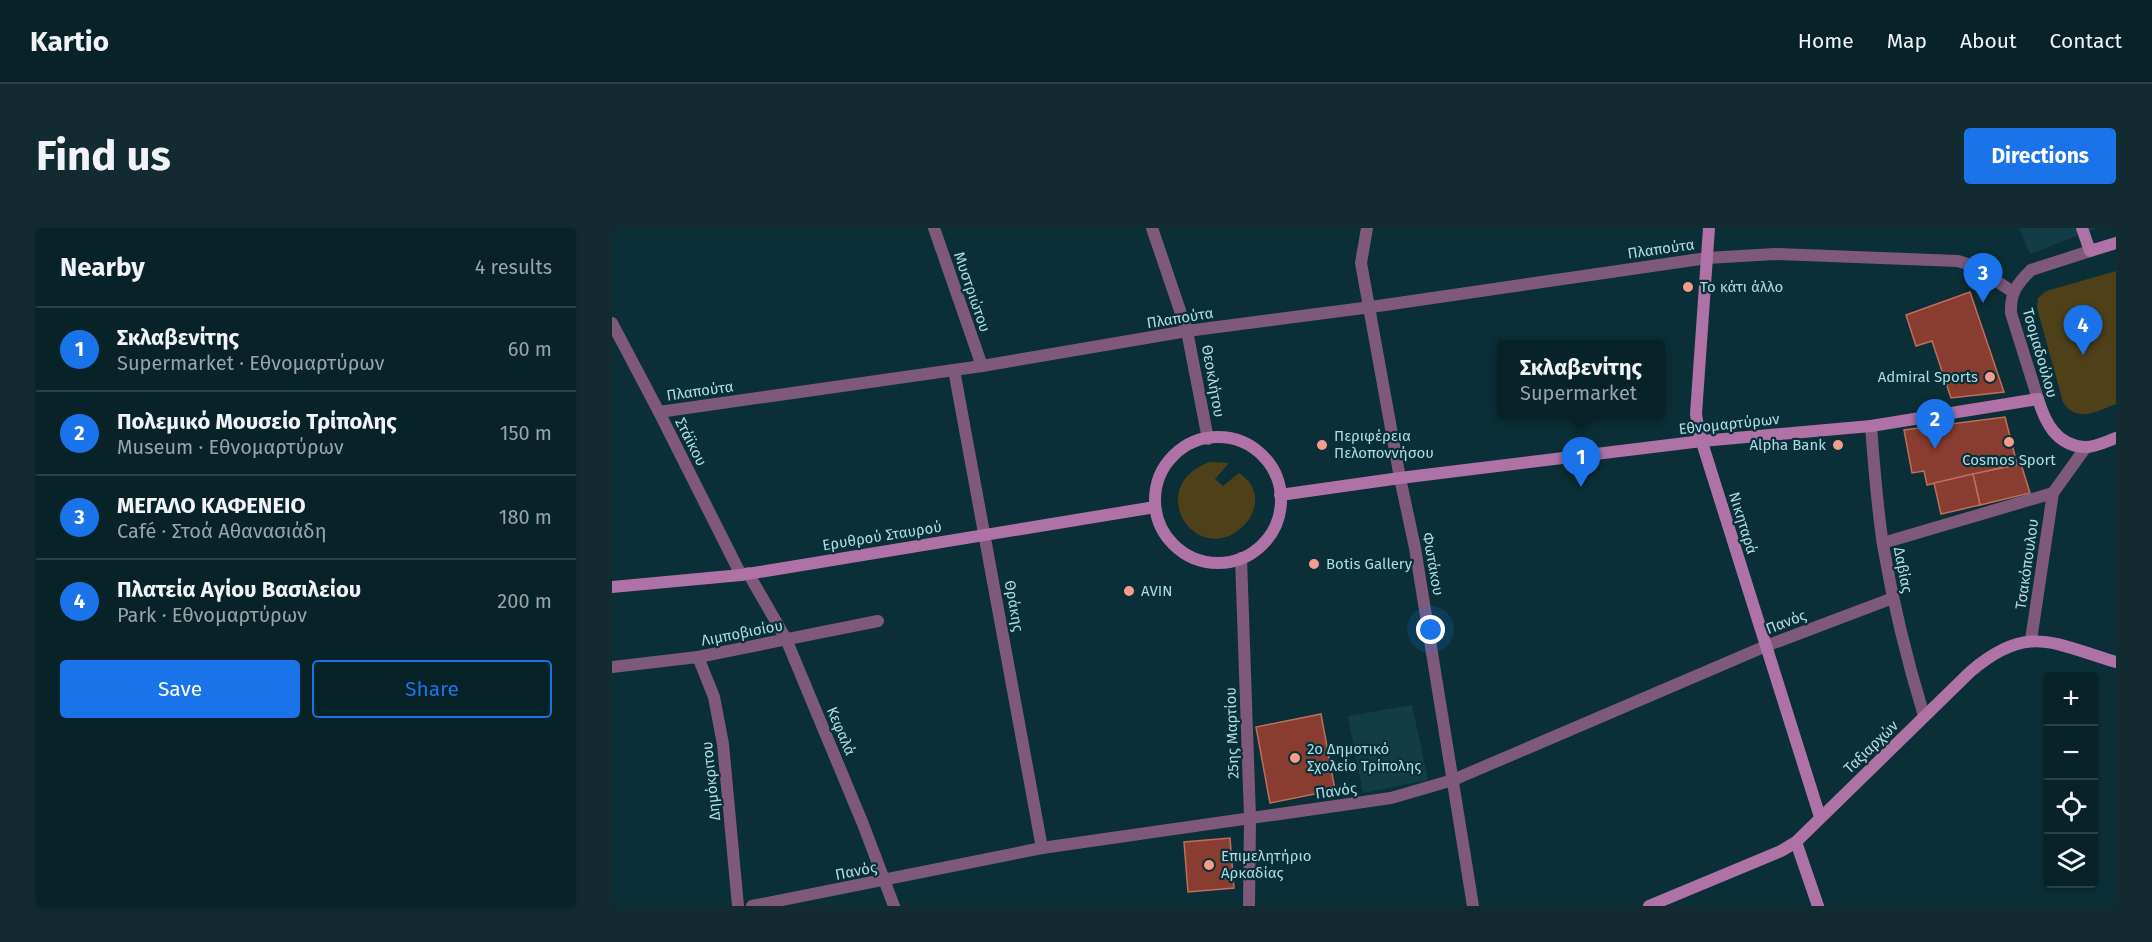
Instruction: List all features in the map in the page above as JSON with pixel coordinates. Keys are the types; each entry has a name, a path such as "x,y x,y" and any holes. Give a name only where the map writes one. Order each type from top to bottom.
{"main road":[{"name":"Νικηταρά","path":"1709,228 1696,414 1702,441 1820,817"},
{"path":"2082,228 2090,251"},
{"name":"Τσομαδούλου","path":"2090,251 2116,243"},
{"name":"Τσομαδούλου","path":"2038,399 2044,419 2060,439 2086,447"},
{"name":"Εθνομαρτύρων","path":"1280,495 1702,441 1870,426 2038,399"},
{"path":"1221,438 1238,441 1260,454 1275,476 1280,495 1278,515 1268,537 1257,549 1228,562 1211,562 1187,555 1173,545 1163,531 1155,507 1158,483 1169,460 1188,445 1208,439 1221,438"},
{"path":"2086,447 2116,438"},
{"name":"Ερυθρού Σταυρού","path":"612,587 744,574 1155,507"},
{"name":"Ταξιαρχών","path":"1649,906 1781,851 1796,842 1924,716 1986,659 2004,648 2031,640 2055,643 2116,662"},
{"path":"1796,842 1818,906"}],"street":[{"name":"Μυστριώτου","path":"934,228 981,366"},
{"name":"Θεοκλήτου","path":"1152,228 1187,331 1208,439"},
{"name":"Φωτάκου","path":"1367,228 1361,262 1419,570 1473,906"},
{"name":"Τσομαδούλου","path":"2038,399 2010,313 2013,291 2031,270 2090,251"},
{"name":"Πλαπούτα","path":"659,412 981,366 1187,331 1371,307 1707,258 1775,254 1958,261 1974,266 2013,291"},
{"name":"Στάϊκου","path":"612,323 744,574"},
{"name":"Θράκης","path":"954,370 1042,848"},
{"name":"Δαβίας","path":"1870,426 1883,543 1893,598 1909,667 1924,716"},
{"path":"1883,543 2053,493 2086,447"},
{"name":"Τσακόπουλου","path":"2031,640 2053,493"},
{"name":"25ης Μαρτίου","path":"1241,558 1250,817 1249,906"},
{"name":"Κεφαλά","path":"744,574 786,639 863,824 894,906"},
{"name":"Πανός","path":"752,906 1042,848 1391,798 1454,780 1766,646 1893,598"},
{"name":"Λιμποβισίου","path":"612,667 698,657 878,621"},
{"name":"Δημόκριτου","path":"698,657 714,697 723,744 738,906"}],"shaded area":[{"path":"2019,228 2097,228 2030,254"},
{"path":"2116,271 2116,404 2088,414 2075,413 2063,402 2037,308 2038,298 2046,291"},
{"path":"1210,462 1229,463 1215,479 1223,486 1239,473 1250,483 1255,497 1253,512 1246,524 1231,535 1215,539 1200,535 1188,527 1181,514 1178,500 1181,485 1192,472"},
{"path":"1412,705 1428,780 1363,793 1348,716"}],"building":[{"path":"1970,292 2004,392 1951,398 1932,341 1916,346 1906,315"},
{"path":"2005,417 2017,464 1927,485 1924,471 1912,473 1904,430"},
{"path":"2021,464 2030,493 1980,505 1973,474"},
{"path":"1973,474 1980,505 1941,514 1934,483"},
{"name":"2ο Δημοτικό Σχολείο Τρίπολης","path":"1321,714 1335,790 1270,803 1256,727"},
{"name":"Επιμελητήριο Αρκαδίας","path":"1230,838 1234,888 1188,892 1184,842"}],"place":[{"name":"Το κάτι άλλο","path":"1688,287"},
{"name":"ΜΕΓΑΛΟ ΚΑΦΕΝΕΙΟ","path":"1983,303"},
{"name":"Πλατεία Αγίου Βασιλείου","path":"2083,355"},
{"name":"Admiral Sports","path":"1990,377"},
{"name":"Cosmos Sport","path":"2009,442"},
{"name":"Περιφέρεια Πελοποννήσου","path":"1322,445"},
{"name":"Alpha Bank","path":"1838,445"},
{"name":"Πολεμικό Μουσείο Τρίπολης","path":"1935,449"},
{"name":"Σκλαβενίτης","path":"1581,487"},
{"name":"Botis Gallery","path":"1314,564"},
{"name":"AVIN","path":"1129,591"},
{"name":"2ο Δημοτικό Σχολείο Τρίπολης","path":"1295,758"},
{"name":"Επιμελητήριο Αρκαδίας","path":"1209,865"}]}
